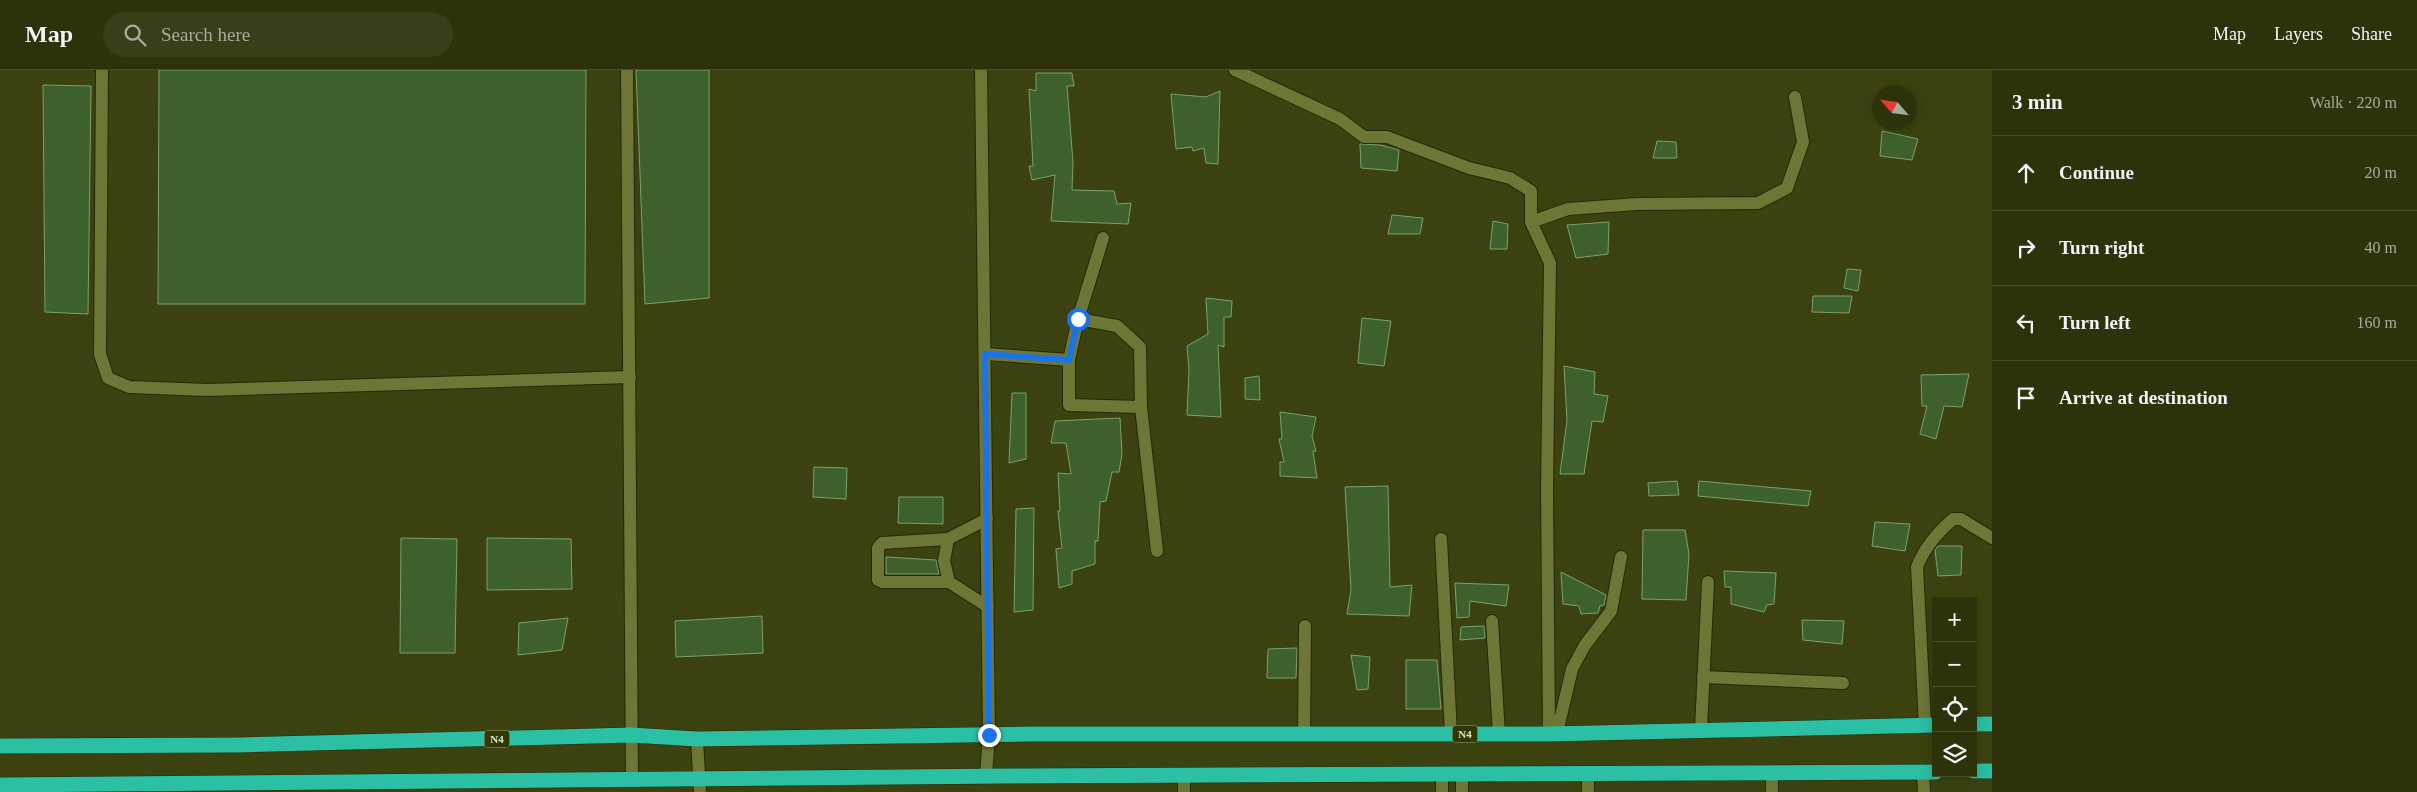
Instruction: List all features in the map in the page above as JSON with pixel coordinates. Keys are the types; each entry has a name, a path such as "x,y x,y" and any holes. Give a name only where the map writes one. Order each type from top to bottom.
{"highway":[{"path":"1977,724 1992,724"},
{"name":"N4","path":"0,746 239,745 631,735 697,739 989,735 1553,734 1930,725"},
{"path":"1977,771 1992,771"},
{"path":"0,785 549,787 632,779 700,785 986,776 1930,772"}],"street":[{"path":"102,70 100,354 108,378 129,387 207,390 630,377"},
{"path":"627,70 632,779"},
{"path":"981,70 989,735 986,776"},
{"path":"1235,70 1340,119 1364,137 1387,137 1469,168 1510,178 1531,190 1531,222 1550,263 1546,488 1553,734"},
{"path":"1531,222 1568,209 1637,204 1758,203 1787,188 1803,142 1795,97"},
{"path":"1103,238 1078,319 1069,360 1069,405 1141,407"},
{"path":"1078,319 1117,326 1140,347 1141,407 1157,551"},
{"path":"985,354 1069,360"},
{"path":"987,519 948,539 882,543 878,548 878,580 882,582 949,582 988,607"},
{"path":"1930,725 1917,567 1926,549 1952,519 1961,519 1992,538"},
{"path":"948,539 944,561 949,582"},
{"path":"1440,539 1451,734"},
{"path":"1553,734 1572,669 1585,645 1611,611 1621,557"},
{"path":"1701,729 1708,582"},
{"path":"1492,621 1499,734"},
{"path":"1304,734 1305,626"},
{"path":"1703,677 1843,683"},
{"path":"697,739 700,785"},
{"path":"1924,792 1930,772"},
{"path":"1772,773 1772,792"},
{"path":"1442,774 1442,792"},
{"path":"1462,774 1462,792"},
{"path":"1588,774 1588,792"},
{"path":"1184,775 1184,792"}],"building":[{"path":"159,70 586,70 585,304 158,304"},
{"path":"636,70 709,70 709,298 645,304"},
{"path":"1036,73 1072,73 1074,86 1067,86 1073,162 1072,190 1114,191 1117,204 1131,203 1128,224 1051,221 1055,175 1032,180 1029,166 1033,166 1029,89 1036,91"},
{"path":"43,85 91,86 88,314 45,312"},
{"path":"1220,91 1218,164 1206,163 1204,148 1193,151 1192,147 1176,149 1171,94 1206,97"},
{"path":"1882,131 1918,139 1912,160 1880,156"},
{"path":"1657,141 1676,142 1677,158 1653,158"},
{"path":"1360,144 1380,145 1399,150 1397,171 1361,168"},
{"path":"1392,215 1423,218 1420,234 1388,234"},
{"path":"1493,221 1508,224 1507,249 1490,249"},
{"path":"1609,222 1608,254 1576,258 1567,225"},
{"path":"1847,269 1861,270 1858,291 1844,288"},
{"path":"1813,296 1852,296 1849,313 1812,312"},
{"path":"1206,298 1232,301 1231,317 1224,317 1224,347 1218,345 1221,417 1187,415 1189,370 1187,346 1208,334"},
{"path":"1362,318 1391,321 1384,366 1358,363"},
{"path":"1564,366 1595,372 1594,394 1608,396 1603,422 1592,421 1584,474 1560,474 1567,420"},
{"path":"1969,374 1962,407 1944,406 1936,439 1920,434 1927,406 1922,406 1921,375"},
{"path":"1259,376 1260,400 1245,399 1245,378"},
{"path":"1012,393 1026,393 1026,459 1009,463"},
{"path":"1280,412 1316,417 1312,436 1316,451 1313,451 1317,478 1280,476 1280,462 1284,462 1279,439 1282,439"},
{"path":"1120,418 1122,454 1119,472 1112,472 1106,501 1100,502 1098,541 1095,541 1095,564 1072,571 1072,584 1059,588 1056,549 1062,548 1058,511 1060,511 1058,473 1071,474 1066,443 1051,443 1055,421"},
{"path":"814,467 847,468 846,499 813,497"},
{"path":"1677,481 1679,495 1649,496 1648,483"},
{"path":"1699,481 1811,491 1808,506 1698,496"},
{"path":"1388,486 1390,587 1412,585 1409,616 1347,614 1351,590 1345,487"},
{"path":"899,497 943,497 943,524 898,523"},
{"path":"1034,508 1033,610 1014,612 1016,509"},
{"path":"1875,522 1910,524 1905,551 1872,546"},
{"path":"1643,530 1685,530 1689,554 1686,600 1642,599"},
{"path":"401,538 457,539 455,653 400,653"},
{"path":"487,538 571,539 572,589 487,590"},
{"path":"1938,546 1962,546 1961,575 1938,576 1935,550"},
{"path":"886,557 936,560 939,574 886,574"},
{"path":"1724,571 1776,573 1774,604 1767,605 1764,612 1731,604 1731,587 1725,587"},
{"path":"1561,572 1606,595 1604,605 1600,606 1598,613 1581,614 1579,606 1563,604"},
{"path":"1455,583 1509,585 1506,606 1470,601 1469,617 1457,618"},
{"path":"762,616 763,653 676,657 675,621"},
{"path":"568,618 562,650 518,655 519,623"},
{"path":"1802,620 1844,621 1842,644 1803,640"},
{"path":"1484,626 1485,638 1460,640 1461,627"},
{"path":"1297,648 1296,678 1267,678 1268,649"},
{"path":"1351,655 1370,657 1368,689 1357,690"},
{"path":"1406,660 1437,660 1441,709 1406,709"}],"route":[{"path":"989,735 985,354 1069,360 1078,319"}]}
